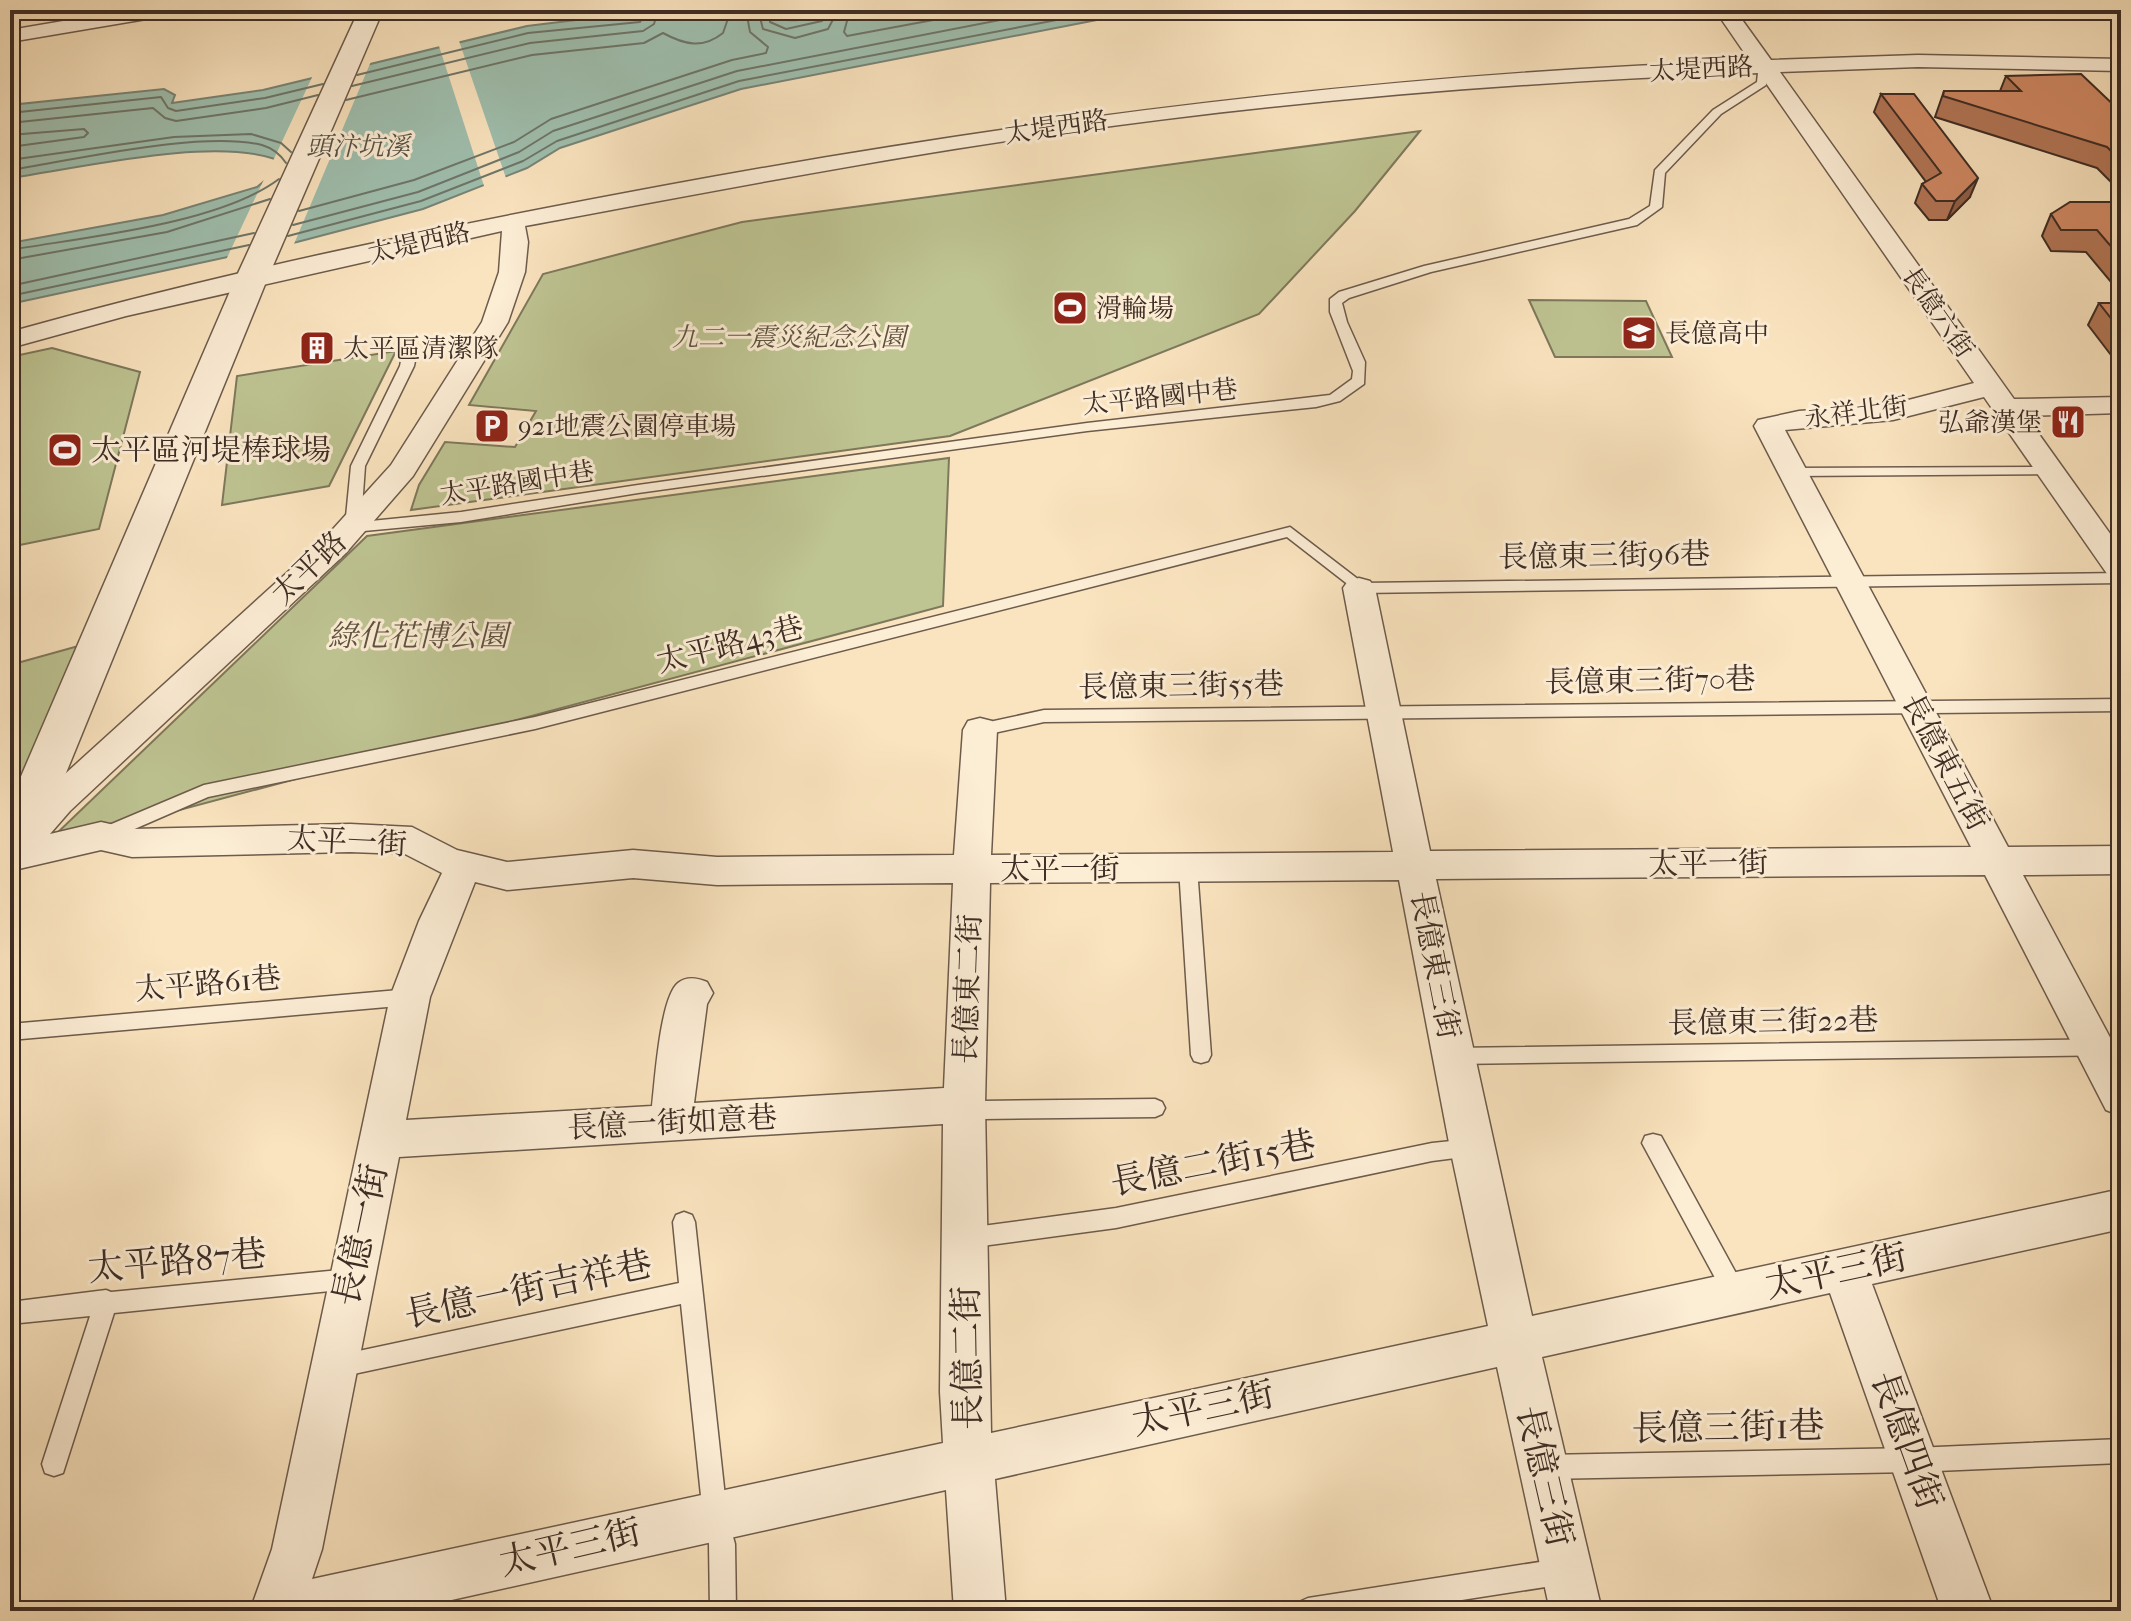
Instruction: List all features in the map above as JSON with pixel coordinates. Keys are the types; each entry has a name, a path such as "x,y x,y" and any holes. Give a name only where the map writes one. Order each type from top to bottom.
{"street":[{"path":"10,36 164,10"},
{"path":"10,856 250,282 371,10"},
{"name":"長億六街","path":"1725,10 2121,571"},
{"name":"太堤西路","path":"10,340 120,309 512,221 791,169 1076,124 1321,95 1759,59 2121,65"},
{"name":"太平路","path":"10,856 57,802 353,527 403,470 495,322 512,272 516,242 512,221"},
{"name":"永祥北街","path":"1768,426 1810,418 1897,411 1961,391 1998,398 2121,405"},
{"name":"長億東五街","path":"1768,426 1996,861 2108,1047 2121,1098"},
{"name":"長億東三街","path":"1359,588 1471,1148 1514,1341"},
{"name":"長億東二街","path":"964,1105 980,730"},
{"name":"太平一街","path":"10,856 101,836 132,843 218,838 412,841 464,866 507,876 633,864 717,871 2121,860"},
{"name":"長億一街","path":"276,1611 297,1549 410,997 438,921 464,866"},
{"path":"670,1123 688,999 693,993"},
{"name":"長億一街如意巷","path":"381,1140 964,1105"},
{"name":"長億二街","path":"964,1105 967,1238 964,1392 980,1611"},
{"name":"太平三街","path":"285,1611 2121,1209"},
{"name":"長億四街","path":"1844,1269 1968,1611"},
{"name":"長億三街","path":"1514,1341 1572,1591"}],"lane":[{"name":"太平路國中巷","path":"353,527 461,517 638,489 1335,398 1359,381 1362,370 1336,319 1335,302 1344,295 1428,269 1633,222 1649,214 1656,207 1659,172 1717,112 1762,83 1759,59"},
{"path":"353,527 358,466 407,366 410,351"},
{"path":"1793,472 2052,471"},
{"name":"太平路43巷","path":"101,836 204,791 535,723 1290,532 1359,588"},
{"name":"長億東三街96巷","path":"1359,588 2121,578"},
{"name":"長億東三街70巷","path":"1384,712 2121,705"},
{"name":"長億東三街55巷","path":"980,730 1044,716 1384,712"},
{"path":"1188,868 1201,1055"},
{"name":"太平路61巷","path":"10,1032 410,997"},
{"name":"長億東三街22巷","path":"1453,1056 2108,1047"},
{"path":"964,1105 982,1110 1155,1108"},
{"path":"1653,1143 1735,1293"},
{"name":"長億二街15巷","path":"967,1238 1116,1218 1432,1152 1471,1148"},
{"name":"長億一街吉祥巷","path":"684,1222 715,1515 722,1544 723,1611"},
{"name":"太平路87巷","path":"10,1313 350,1279"},
{"name":"長億一街吉祥巷","path":"332,1368 692,1291"},
{"path":"54,1464 106,1301"},
{"name":"長億三街1巷","path":"1544,1467 1914,1460 2121,1451"},
{"path":"1308,1611 1572,1591"}],"green space":[{"name":"九二一震災紀念公園","path":"1420,131 1355,211 1259,314 950,436 411,510 419,485 445,442 515,447 536,411 469,405 543,274 742,222"},
{"path":"1529,300 1646,301 1672,357 1555,357"},
{"name":"太平區河堤棒球場","path":"52,348 140,372 99,529 10,547 10,357"},
{"path":"396,351 329,486 222,505 237,376"},
{"name":"綠化花博公園","path":"949,458 943,606 101,831 56,834 367,536"},
{"path":"82,645 10,835 10,665"}],"water":[{"name":"頭汴坑溪","path":"681,10 693,16 711,10 778,10 775,17 789,20 830,10 1226,10 1107,18 741,89 560,148 527,168 423,209 297,242 10,304 10,243 163,215 257,187 280,168 275,159 216,151 145,156 10,178 10,105 164,89 175,95 172,103 263,90 527,26"}],"pier":[{"path":"458,38 507,181 485,189 438,43"},
{"path":"372,59 294,244 299,246 225,262 267,173 275,167 272,163 314,73"}],"building":[{"path":"2081,74 2121,112 2121,161 2107,147 1943,96 1944,91 2021,91 2006,76"},
{"path":"1881,94 1914,94 1978,178 1955,201 1936,201 1922,184 1941,173"},
{"path":"2070,202 2121,202 2121,258 2097,230 2061,230 2051,214"},
{"path":"2099,303 2121,303 2121,331"}],"place":[{"name":"滑輪場","path":"1070,308"},
{"name":"長億高中","path":"1639,333"},
{"name":"太平區清潔隊","path":"317,348"},
{"name":"弘爺漢堡","path":"2068,422"},
{"name":"921地震公園停車場","path":"492,426"},
{"name":"太平區河堤棒球場","path":"65,450"}]}
